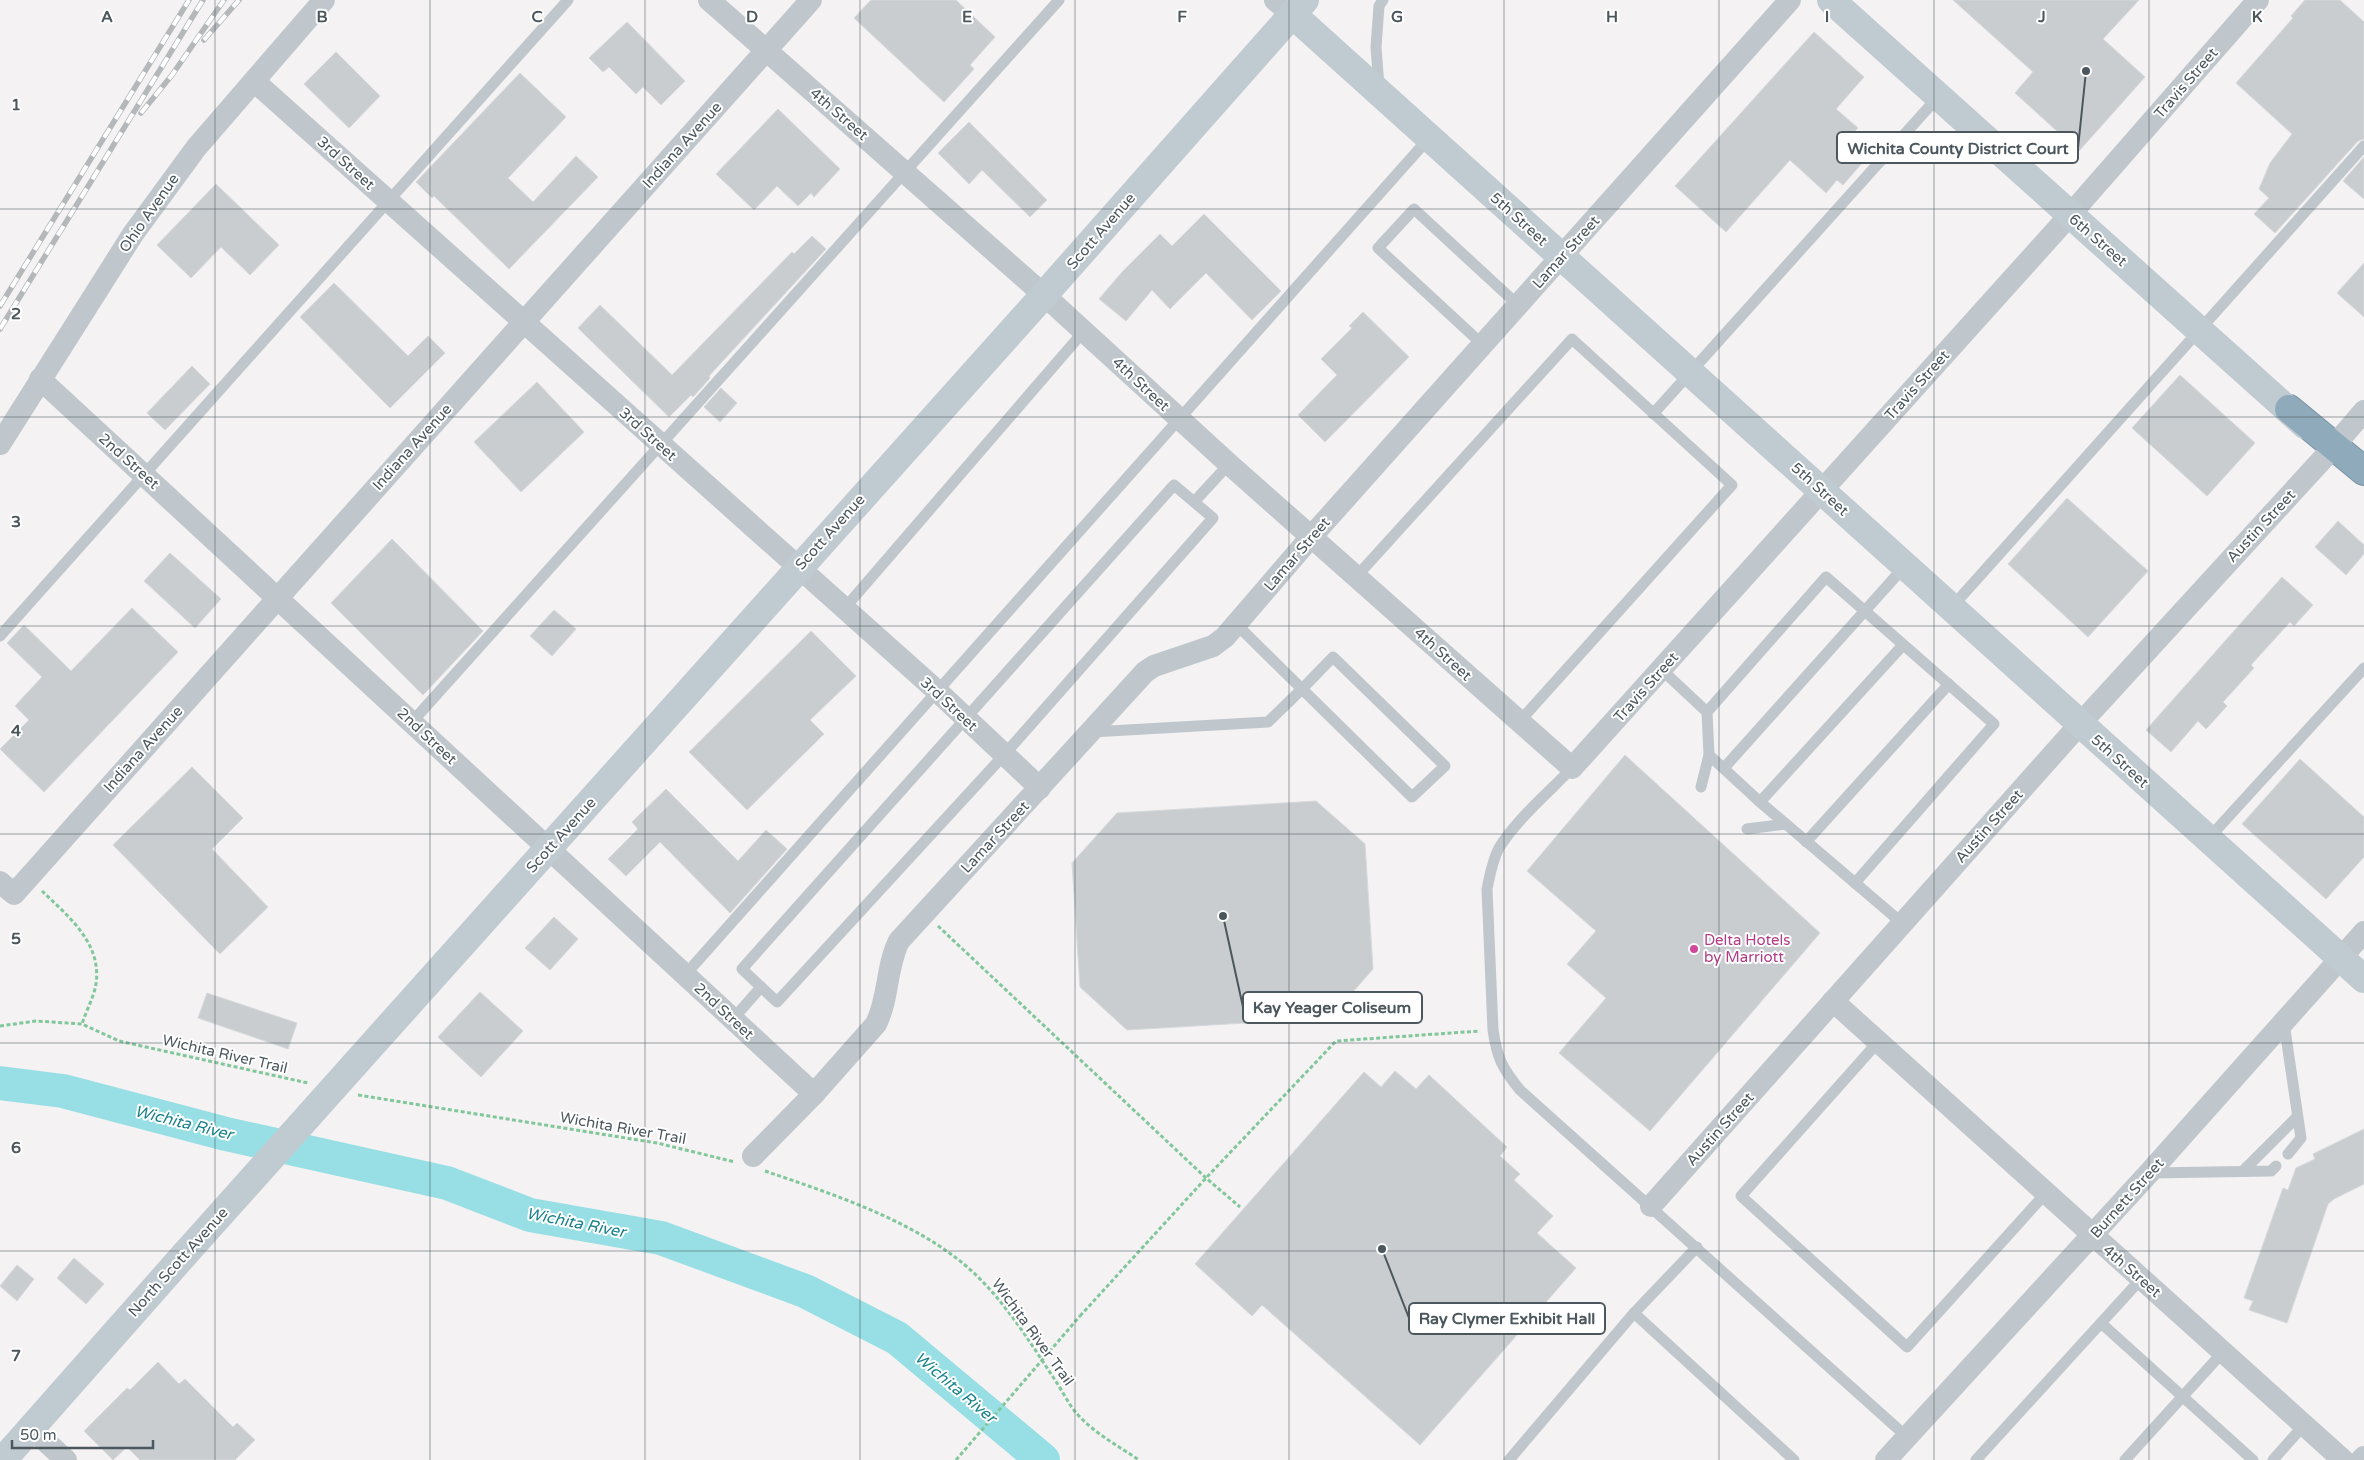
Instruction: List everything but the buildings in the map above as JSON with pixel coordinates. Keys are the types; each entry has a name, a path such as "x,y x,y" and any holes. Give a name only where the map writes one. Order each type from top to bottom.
{"highway":[{"path":"2289,409 2333,448 2364,471"}],"main road":[{"name":"6th Street","path":"1831,0 2069,216 2289,409"},
{"name":"5th Street","path":"1290,5 1380,93 1561,258 1822,490 2364,980"},
{"name":"Scott Avenue","path":"355,1064 1044,295 1290,5"},
{"path":"2333,448 2364,481"},
{"name":"North Scott Avenue","path":"3,1460 355,1064"}],"street":[{"name":"Ohio Avenue","path":"0,444 133,234 196,148 324,0"},
{"name":"4th Street","path":"709,0 1044,295 1229,464 1572,768"},
{"name":"Indiana Avenue","path":"14,885 278,597 811,0"},
{"name":"Lamar Street","path":"750,1163 876,1024 882,1011 892,954 899,941 1145,672 1154,666 1213,646 1225,637 1311,537 1790,0"},
{"name":"Travis Street","path":"1572,768 2069,216 2258,0"},
{"name":"3rd Street","path":"254,81 797,569 936,690 1040,788"},
{"name":"2nd Street","path":"40,379 814,1094"},
{"name":"Austin Street","path":"1651,1206 2079,724 2333,448 2364,411"},
{"name":"Burnett Street","path":"1886,1460 2092,1236 2364,932"},
{"name":"4th Street","path":"1833,1001 2343,1460"},
{"path":"31,1428 66,1460"},
{"path":"2361,1460 2364,1457"}],"lane":[{"path":"0,636 568,0"},
{"path":"412,722 1059,0"},
{"path":"1380,93 1376,47 1379,6 1382,0"},
{"path":"1653,414 1938,97"},
{"path":"685,975 936,690 1180,420 1429,138"},
{"path":"1951,608 2364,146"},
{"path":"1482,345 1378,248 1414,208 1518,305"},
{"path":"844,609 1084,331"},
{"path":"1356,577 1572,339 1732,485 1519,722"},
{"path":"1194,502 1229,464"},
{"path":"1174,485 1194,502 1213,518 1004,755 777,1002 742,969 1174,485"},
{"path":"1724,768 1905,566"},
{"path":"1701,787 1709,755 1707,712 1826,577 1994,724 1855,883"},
{"path":"1090,733 1268,722 1302,689 1333,657 1445,766 1412,797 1302,689 1236,624"},
{"path":"1760,802 1903,645"},
{"path":"2208,839 2364,668"},
{"path":"1662,670 1707,712"},
{"path":"1806,842 1949,684"},
{"path":"1709,755 1760,802 1902,923"},
{"path":"1572,768 1514,829 1499,848 1491,867 1487,889 1493,1030 1496,1052 1503,1070 1520,1090 1907,1437"},
{"path":"1747,829 1786,824"},
{"path":"733,1019 761,987"},
{"path":"2284,1023 2301,1138 2288,1154"},
{"path":"1878,1042 1741,1196 1907,1347 2046,1194"},
{"path":"2244,1171 2297,1117"},
{"path":"2149,1173 2272,1171 2276,1166"},
{"path":"1509,1460 1634,1313 1697,1247"},
{"path":"1976,1460 2141,1279"},
{"path":"1634,1313 1794,1460"},
{"path":"2101,1323 2253,1460"},
{"path":"2125,1460 2223,1352"},
{"path":"2273,1460 2304,1425"}],"path":[{"path":"14,885 70,918 88,940 94,962 96,984 82,1024"},
{"path":"924,914 1240,1208"},
{"name":"Wichita River Trail","path":"0,1026 36,1021 82,1024 119,1042 313,1085"},
{"path":"956,1460 1080,1316 1206,1178 1336,1041 1493,1030"},
{"name":"Wichita River Trail","path":"351,1093 657,1143 750,1163 849,1201 908,1227 955,1258 983,1282 1049,1371 1074,1410 1093,1429 1140,1460"}],"waterway":[{"name":"Wichita River","path":"0,1083 63,1091 226,1134 447,1183 530,1215 661,1238 805,1291 897,1338 1043,1460"}],"railway":[{"path":"0,306 189,0"},
{"path":"0,329 203,0"},
{"path":"141,113 172,75 224,0"},
{"path":"204,40 239,0"}],"place":[{"name":"Wichita County District Court","path":"2086,71"},
{"name":"Kay Yeager Coliseum","path":"1223,916"},
{"name":"Delta Hotels by Marriott","path":"1694,949"},
{"name":"Ray Clymer Exhibit Hall","path":"1382,1249"}]}
